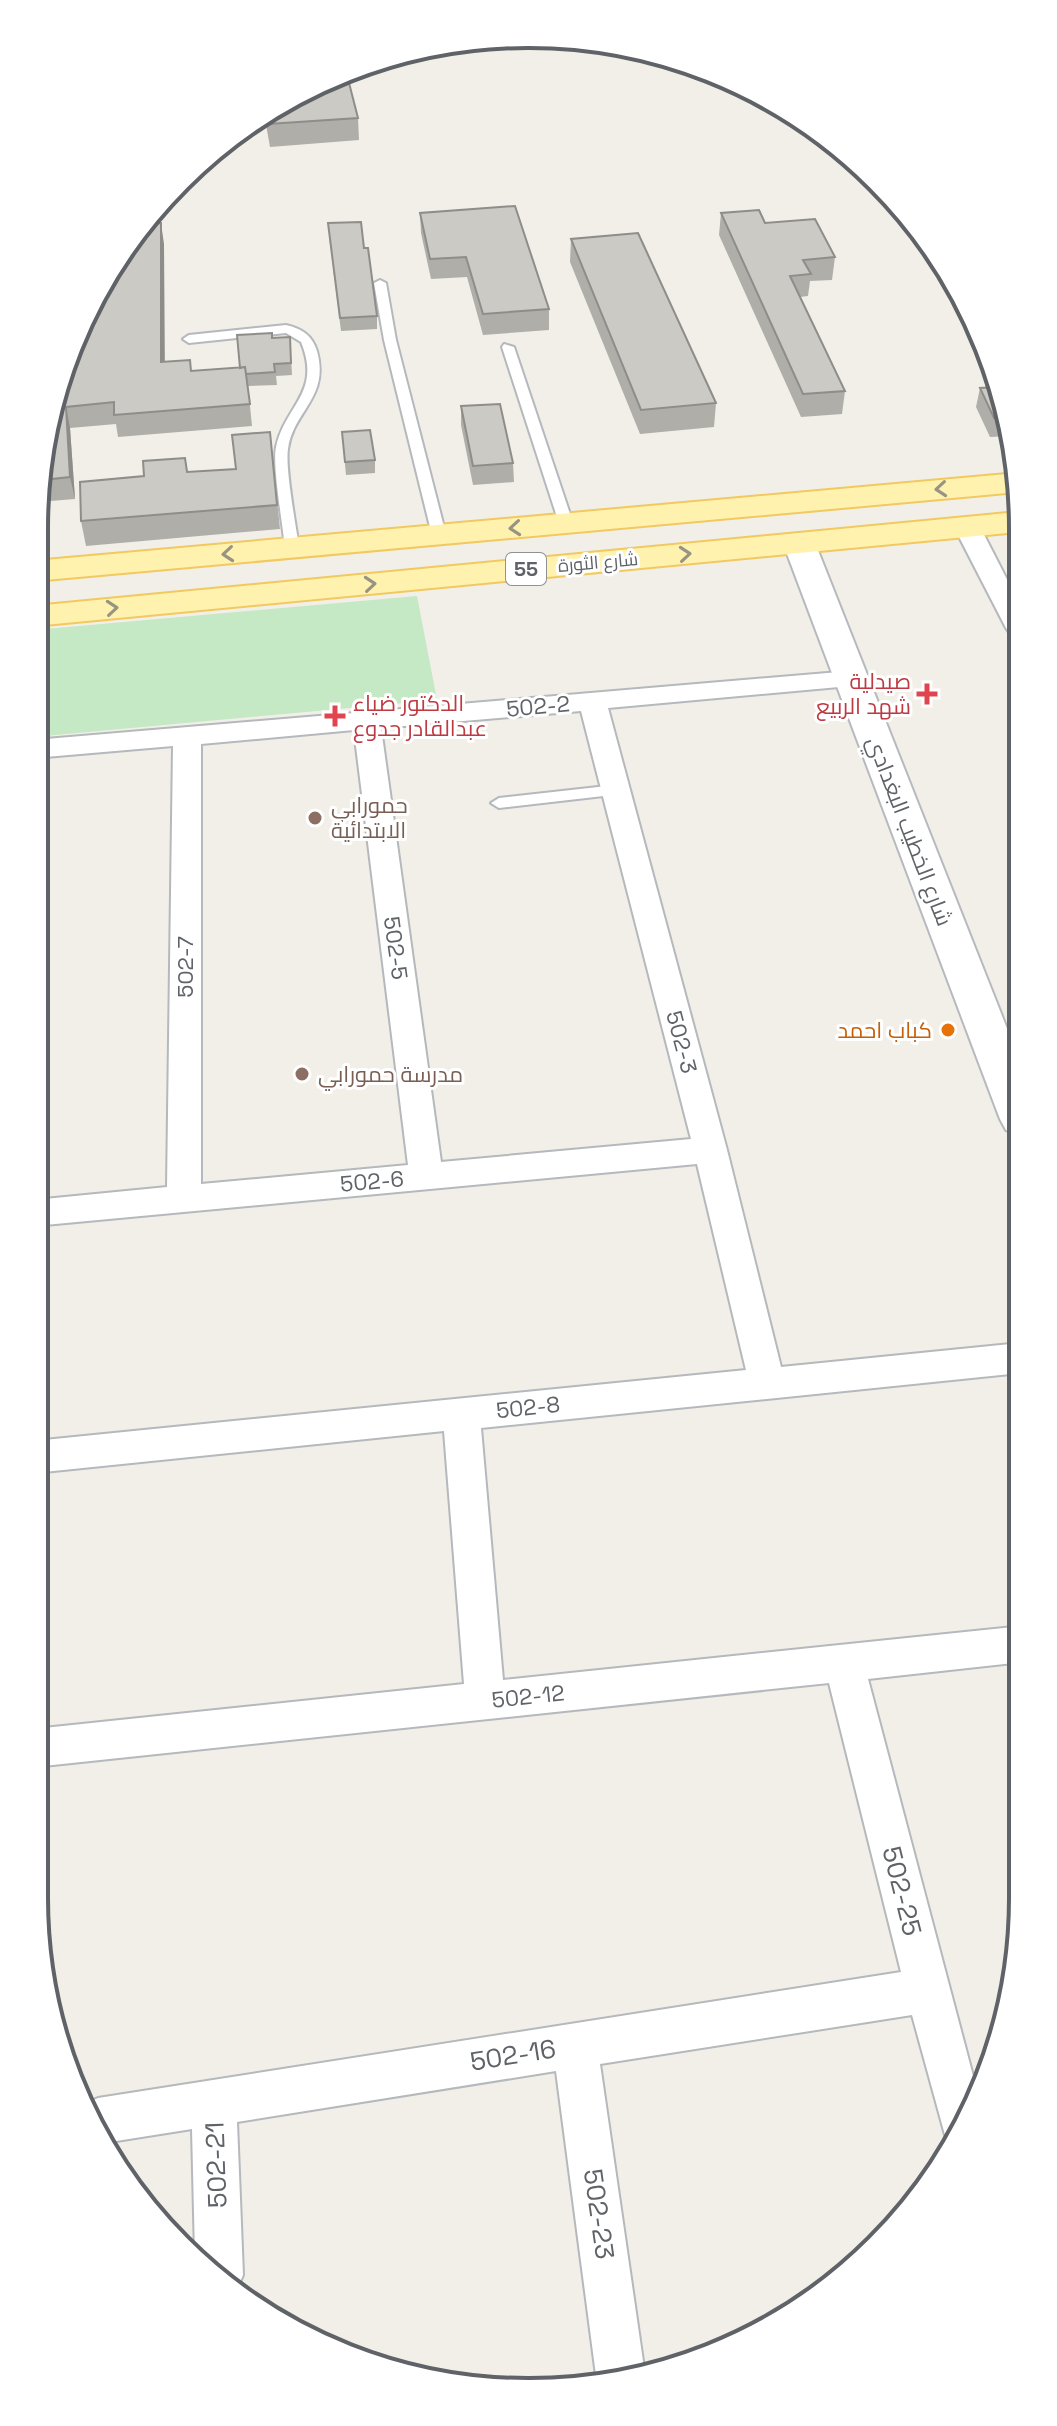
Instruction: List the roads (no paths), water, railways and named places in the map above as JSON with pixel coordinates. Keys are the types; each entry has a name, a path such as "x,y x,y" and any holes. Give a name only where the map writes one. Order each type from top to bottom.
{"main road":[{"name":"شارع الثورة","path":"48,570 1007,483"},
{"name":"شارع الثورة","path":"48,615 1009,523"}],"street":[{"path":"967,527 1009,609"},
{"name":"شارع الخطيب البغدادي","path":"799,543 1009,1088"},
{"name":"502-2","path":"48,748 851,679"},
{"name":"502-3","path":"592,701 710,1150 767,1383"},
{"name":"502-5","path":"366,720 426,1176"},
{"name":"502-7","path":"184,1199 187,736"},
{"name":"502-6","path":"48,1212 710,1150"},
{"name":"502-8","path":"48,1456 1009,1359"},
{"path":"461,1414 485,1701"},
{"name":"502-12","path":"48,1747 1009,1645"},
{"name":"502-25","path":"844,1663 959,2110"},
{"name":"502-16","path":"103,2120 928,1990"},
{"name":"502-23","path":"575,2045 620,2369"},
{"name":"502-21","path":"214,2103 219,2265"}],"lane":[{"path":"380,283 390,340 439,535"},
{"path":"189,339 286,329 301,332 308,340 316,372 312,394 285,437 281,450 292,548"},
{"path":"508,347 566,523"},
{"path":"499,803 616,790"}],"place":[{"name":"صيدلية شهد الربيع","path":"927,694"},
{"name":"الدكتور ضياء عبدالقادر جدوع","path":"335,716"},
{"name":"حمورابي الابتدائية","path":"315,818"},
{"name":"كباب احمد","path":"948,1030"},
{"name":"مدرسة حمورابي","path":"302,1074"}]}
